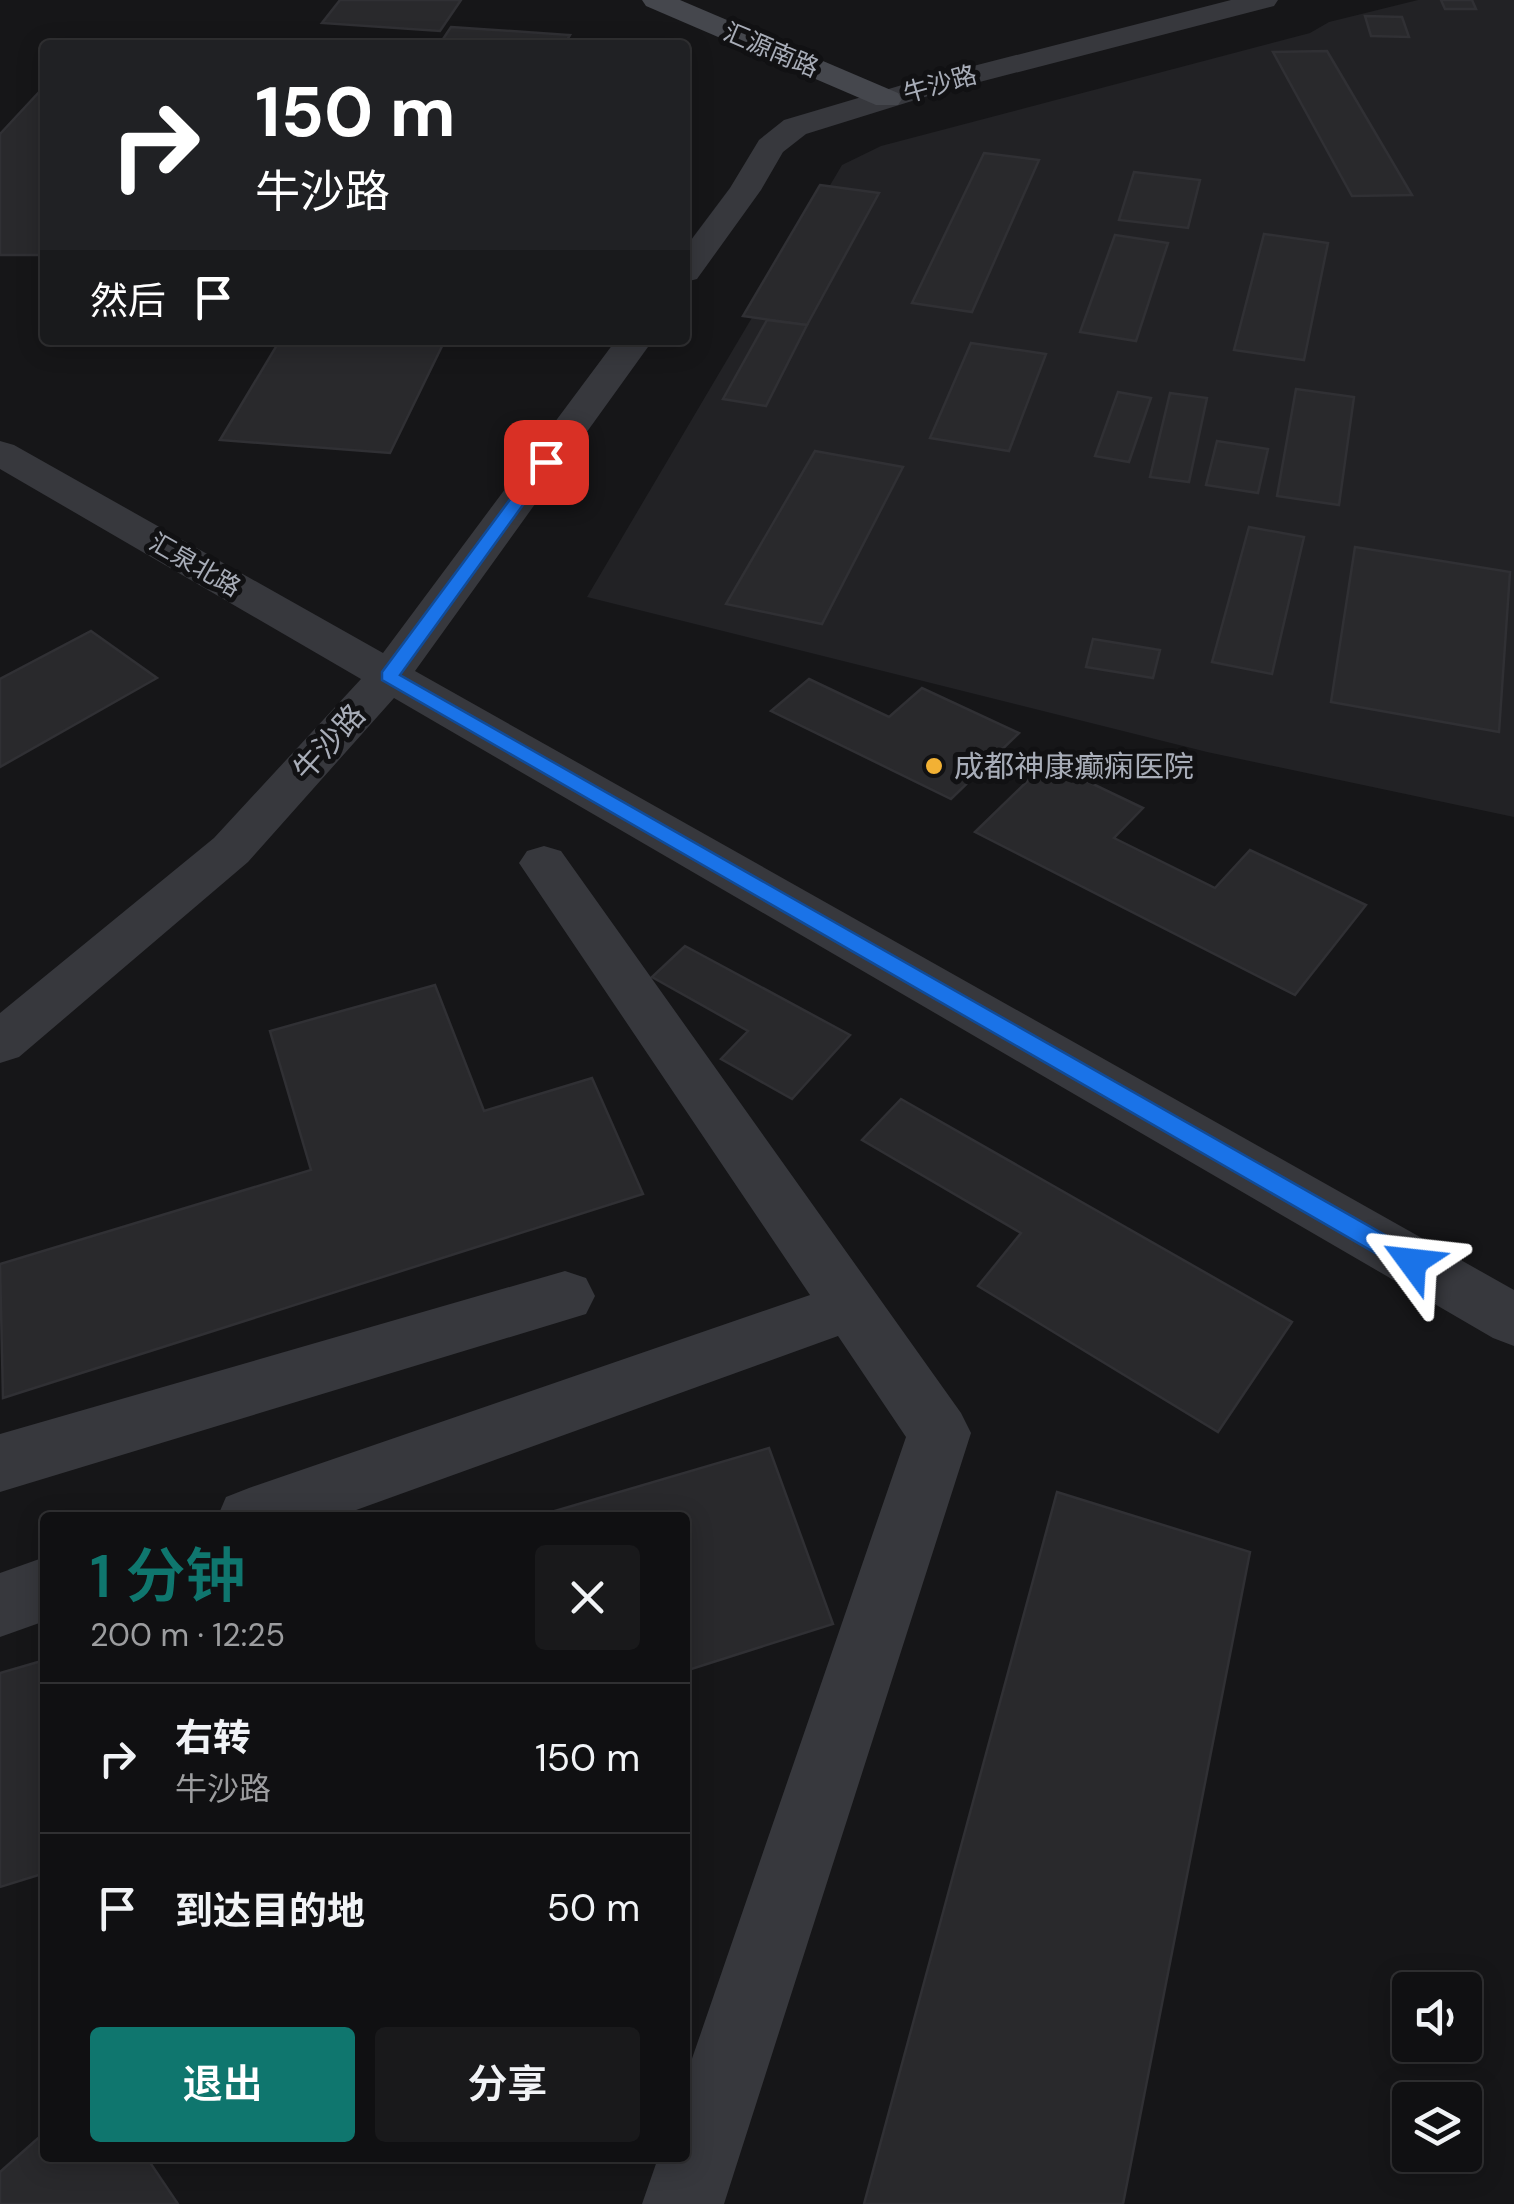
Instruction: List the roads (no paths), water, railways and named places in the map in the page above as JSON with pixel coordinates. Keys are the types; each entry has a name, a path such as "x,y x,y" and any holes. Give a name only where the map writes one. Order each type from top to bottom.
{"street":[{"name":"汇源南路","path":"656,0 887,100"},
{"name":"汇源南路","path":"724,0 930,86"},
{"name":"牛沙路","path":"690,265 746,190 770,147 796,127 930,86 1264,0"},
{"name":"牛沙路","path":"0,1042 230,850 389,676 632,345"},
{"name":"汇泉北路","path":"0,453 1514,1320"},
{"path":"544,864 939,1432 684,2204"},
{"path":"0,1462 565,1296"},
{"path":"265,1512 848,1306"},
{"path":"0,1605 40,1591"}],"place":[{"name":"成都神康癫痫医院","path":"934,766"}]}
